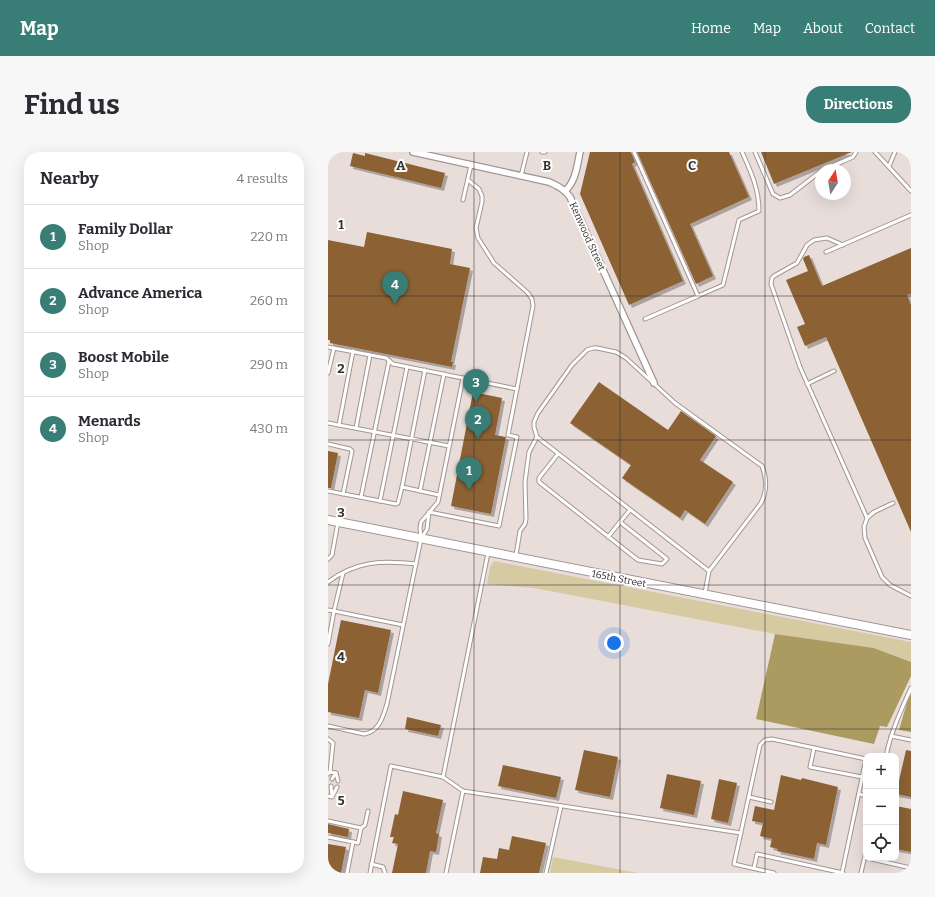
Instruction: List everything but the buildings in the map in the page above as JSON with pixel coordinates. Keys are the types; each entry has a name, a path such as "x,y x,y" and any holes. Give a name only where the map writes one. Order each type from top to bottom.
{"main road":[{"name":"165th Street","path":"328,520 911,635"}],"street":[{"name":"Kenwood Street","path":"416,152 549,182 557,185 565,191 570,197 654,383"},
{"path":"565,191 574,181 580,152"}],"lane":[{"path":"521,176 527,152"},
{"path":"634,152 698,296"},
{"path":"645,320 723,285 739,220 759,211 759,197 751,171 742,152"},
{"path":"755,152 773,194 780,198 787,197 815,175"},
{"path":"836,164 853,157 856,152"},
{"path":"875,152 911,192"},
{"path":"888,166 894,152"},
{"path":"463,200 471,165"},
{"path":"429,512 499,526 517,437 508,435 533,302 528,293 494,263 478,238 476,228 482,196 479,189 468,180"},
{"path":"826,252 911,215"},
{"path":"842,245 827,238 814,240 807,245 797,263 774,276 771,282 798,361 868,518"},
{"path":"328,347 386,358 393,364 517,389"},
{"path":"328,373 334,348"},
{"path":"704,594 709,572 761,503 766,492 764,470 760,463 675,403 620,354 597,348 590,348 572,365 538,413 534,422 537,437 709,572"},
{"path":"339,425 352,351"},
{"path":"356,428 370,355"},
{"path":"361,498 389,360"},
{"path":"380,501 407,367"},
{"path":"328,491 396,504 398,503 425,370"},
{"path":"808,384 834,371"},
{"path":"420,491 444,374"},
{"path":"328,726 364,734 369,733 380,724 387,704 416,564 421,539 421,522 438,502 463,378"},
{"path":"328,423 449,446"},
{"path":"515,557 520,531 525,524 526,515 524,482 529,452 537,437"},
{"path":"328,444 350,449 352,451 343,494"},
{"path":"558,454 539,478 539,482 638,560 662,564 667,559 620,522"},
{"path":"402,487 439,495"},
{"path":"893,503 874,512 868,518 864,527 865,538 882,577 890,585 911,596"},
{"path":"608,537 630,510"},
{"path":"421,539 427,529 429,512"},
{"path":"328,559 332,555 338,522"},
{"path":"443,777 488,552"},
{"path":"328,553 332,555"},
{"path":"328,582 358,566 376,562 416,564"},
{"path":"328,644 343,573"},
{"path":"328,610 403,625"},
{"path":"887,753 898,715 911,688"},
{"path":"891,736 911,740"},
{"path":"328,739 333,743 332,760 329,773 336,773"},
{"path":"754,868 758,854 842,873 866,759 772,739 765,740 760,745 734,864 774,873"},
{"path":"814,748 810,767 862,777"},
{"path":"328,749 333,750"},
{"path":"328,759 332,760"},
{"path":"370,873 391,766 443,777 464,791 741,834"},
{"path":"332,779 336,773"},
{"path":"336,773 338,781"},
{"path":"330,796 331,786"},
{"path":"330,796 337,787"},
{"path":"446,873 464,791"},
{"path":"859,794 863,795"},
{"path":"749,797 771,802"},
{"path":"546,873 560,806"},
{"path":"328,837 358,843 362,828 365,825 368,811"},
{"path":"328,821 362,828"},
{"path":"347,873 353,842"},
{"path":"862,873 865,861"},
{"path":"880,861 911,868"},
{"path":"371,864 383,867 385,873"}],"shaded area":[{"path":"494,561 911,642 911,662 874,648 775,634 534,588 487,584 490,567"},
{"path":"775,634 874,648 911,662 911,676 887,727 880,726 874,744 756,719"},
{"path":"911,694 911,732 899,730 908,699"},
{"path":"553,857 638,873 550,873"}],"place":[{"name":"Menards","path":"395,304"},
{"name":"Boost Mobile","path":"476,402"},
{"name":"Advance America","path":"478,439"},
{"name":"Family Dollar","path":"469,490"}]}
